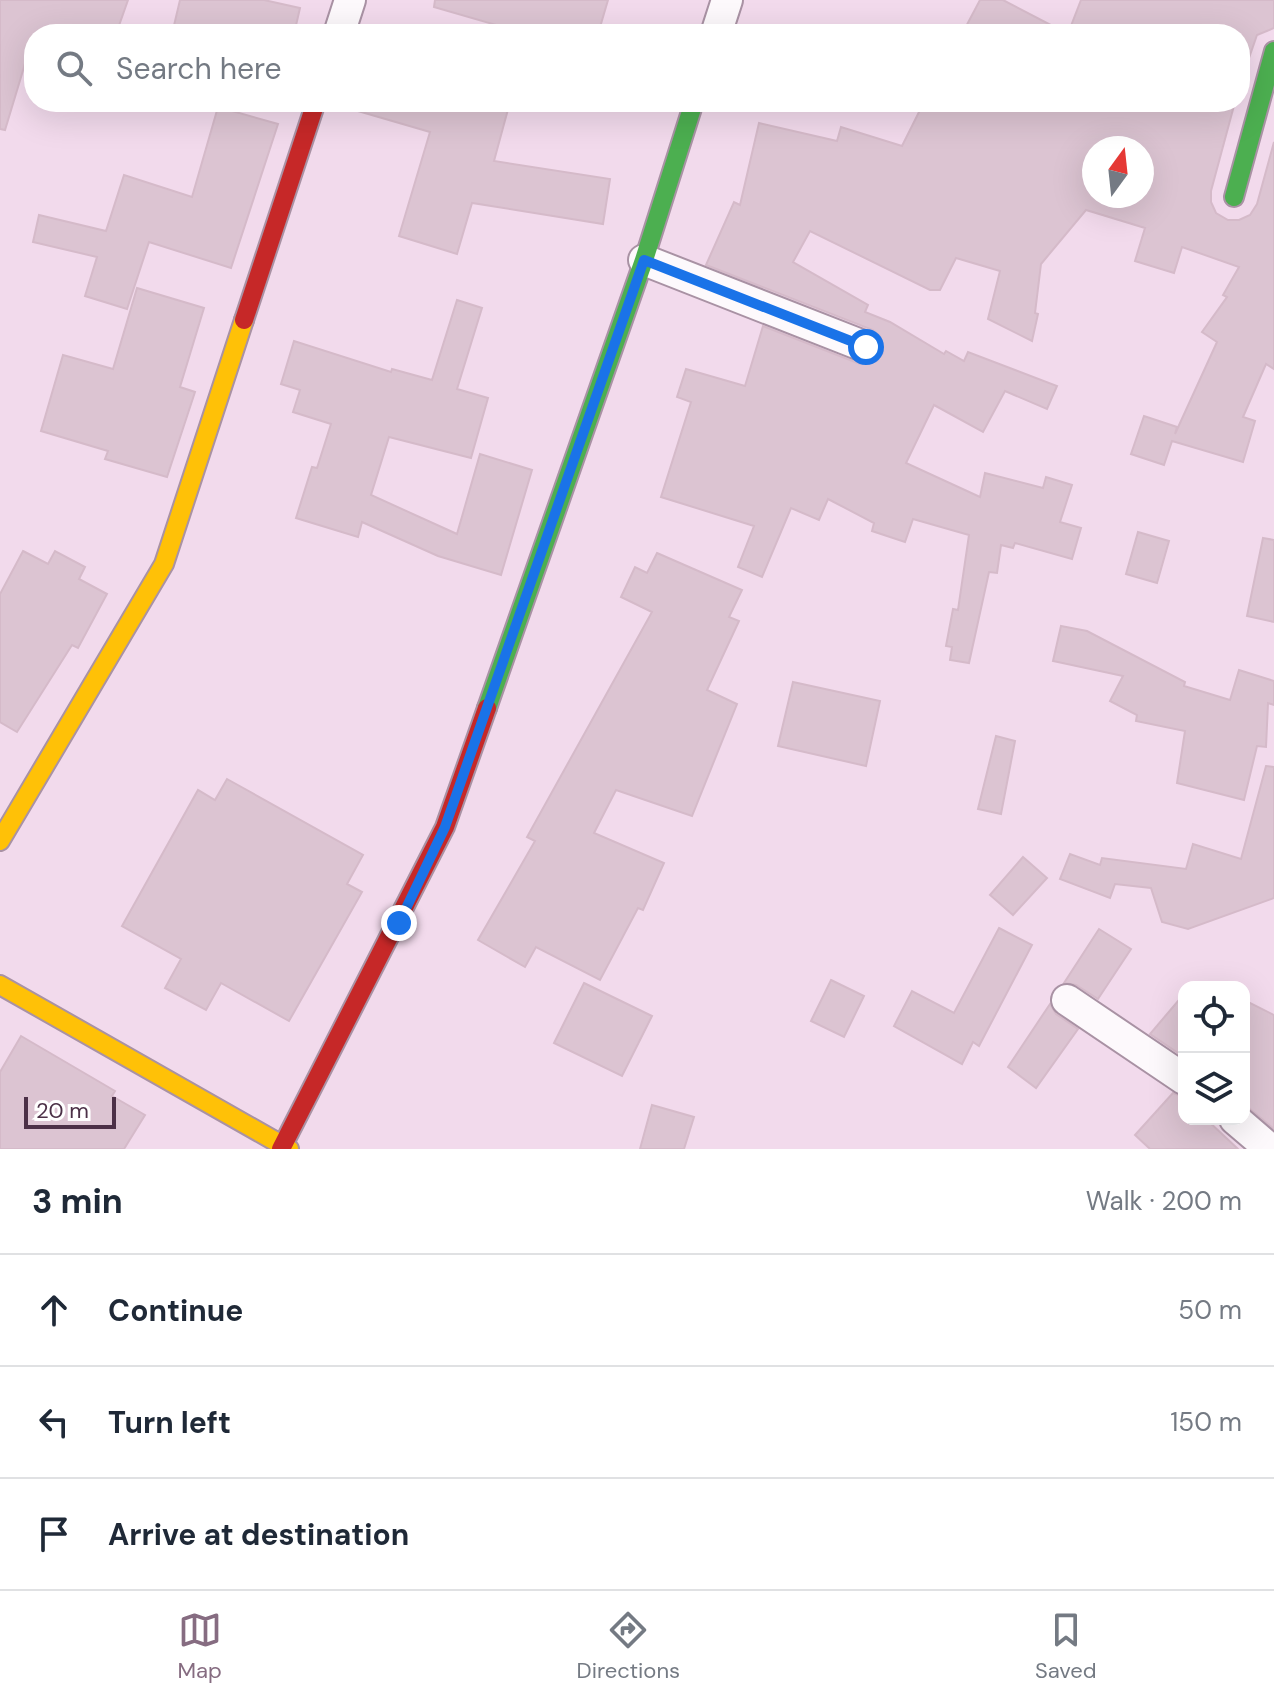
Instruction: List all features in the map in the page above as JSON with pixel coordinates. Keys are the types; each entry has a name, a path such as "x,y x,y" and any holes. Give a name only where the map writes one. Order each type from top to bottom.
{"street":[{"path":"342,24 350,0"},
{"path":"719,24 727,0"},
{"path":"1234,197 1274,51"},
{"path":"0,841 164,564 313,112"},
{"path":"0,985 285,1148 445,827 644,260 691,112"},
{"path":"644,260 866,347"},
{"path":"1067,1000 1178,1075"},
{"path":"1242,1125 1270,1149"}],"building":[{"path":"0,0 128,0 120,24 24,24 24,67 5,130 0,129"},
{"path":"180,0 264,0 300,8 296,24 174,24"},
{"path":"435,0 608,0 601,24 493,24 434,7"},
{"path":"980,0 1003,0 1049,24 967,24"},
{"path":"1081,0 1274,0 1274,28 1257,35 1250,55 1250,24 1072,24"},
{"path":"217,112 236,112 278,124 231,268 149,242 127,309 85,296 97,257 33,242 39,215 106,231 124,175 192,197"},
{"path":"361,112 507,112 494,161 610,179 603,224 472,203 457,254 399,236 430,132"},
{"path":"919,112 1232,112 1211,191 1211,202 1216,213 1228,220 1239,220 1250,215 1257,204 1274,142 1274,369 1266,364 1243,417 1255,421 1243,462 1172,441 1164,465 1131,454 1144,416 1177,427 1175,434 1217,342 1202,332 1227,297 1223,295 1239,267 1182,247 1174,273 1135,261 1145,228 1086,210 1041,264 1035,313 1038,314 1032,341 988,319 1000,271 956,258 940,290 930,290 810,231 793,262 868,305 865,312 890,322 944,354 946,351 964,361 968,352 1057,386 1047,409 1005,391 983,432 934,405 906,463 980,497 985,473 1043,488 1046,477 1072,485 1060,522 1081,528 1072,559 1015,543 1013,548 1001,545 997,573 989,572 969,663 950,660 952,647 946,646 953,609 958,610 969,535 913,519 905,542 872,531 874,523 828,499 819,520 791,508 762,577 738,567 754,526 661,497 691,402 677,397 686,369 745,386 763,326 860,364 877,361 883,353 880,336 873,330 706,265 734,202 740,205 759,123 837,141 841,127 902,146"},
{"path":"137,288 204,308 180,387 195,392 167,477 105,459 108,451 41,431 63,355 113,369"},
{"path":"457,300 482,308 457,389 488,398 471,458 389,437 371,495 457,534 480,454 532,470 501,575 438,556 362,522 358,537 296,518 312,467 317,468 331,424 293,412 300,390 281,384 294,341 391,372 392,369 432,380"},
{"path":"1138,532 1169,541 1157,583 1126,574"},
{"path":"1263,538 1274,540 1274,622 1247,616"},
{"path":"23,551 48,564 55,551 85,567 79,579 107,594 78,648 72,645 17,732 0,722 0,594"},
{"path":"657,553 742,590 729,617 739,621 707,690 737,704 692,816 616,790 594,833 664,863 643,910 638,908 600,980 536,947 525,967 478,940 535,841 527,837 652,612 621,597 635,567 647,573"},
{"path":"1061,626 1087,631 1185,682 1184,686 1230,700 1239,670 1274,681 1274,705 1268,703 1266,747 1257,746 1244,800 1177,783 1185,731 1136,721 1137,715 1110,701 1123,676 1053,661"},
{"path":"793,682 880,701 866,766 778,746"},
{"path":"996,736 1015,741 1001,814 978,809"},
{"path":"1266,766 1274,767 1274,898 1188,929 1162,922 1151,888 1115,884 1110,898 1060,879 1070,854 1100,865 1102,858 1186,869 1193,844 1241,859"},
{"path":"227,779 363,855 347,884 362,892 289,1021 221,983 206,1010 165,988 181,959 122,926 198,790 215,800"},
{"path":"1023,857 1047,878 1013,915 990,895"},
{"path":"999,928 1032,945 979,1046 973,1042 962,1064 894,1026 912,991 954,1013"},
{"path":"1099,929 1131,949 1098,999 1076,985 1064,983"},
{"path":"831,980 864,996 844,1037 811,1021"},
{"path":"584,983 652,1016 622,1076 554,1043"},
{"path":"1178,1001 1178,1053 1150,1034"},
{"path":"1250,1003 1274,1015 1274,1129 1250,1109"},
{"path":"1050,1004 1056,1014 1078,1029 1036,1088 1008,1067"},
{"path":"21,1036 115,1091 112,1096 145,1115 124,1149 0,1149 0,1072"},
{"path":"1173,1093 1178,1095 1178,1125 1212,1125 1238,1149 1150,1149 1135,1135"},
{"path":"652,1105 694,1117 684,1149 640,1149"}],"traffic: fast":[{"path":"1234,197 1274,51"},
{"path":"487,708 644,260 691,112"}],"traffic: slow":[{"path":"0,841 164,564 244,320"},
{"path":"0,985 289,1149"}],"traffic: jam":[{"path":"244,320 313,112"},
{"path":"281,1149 445,827 487,708"}],"route":[{"path":"399,923 445,827 644,260 866,347"}]}
